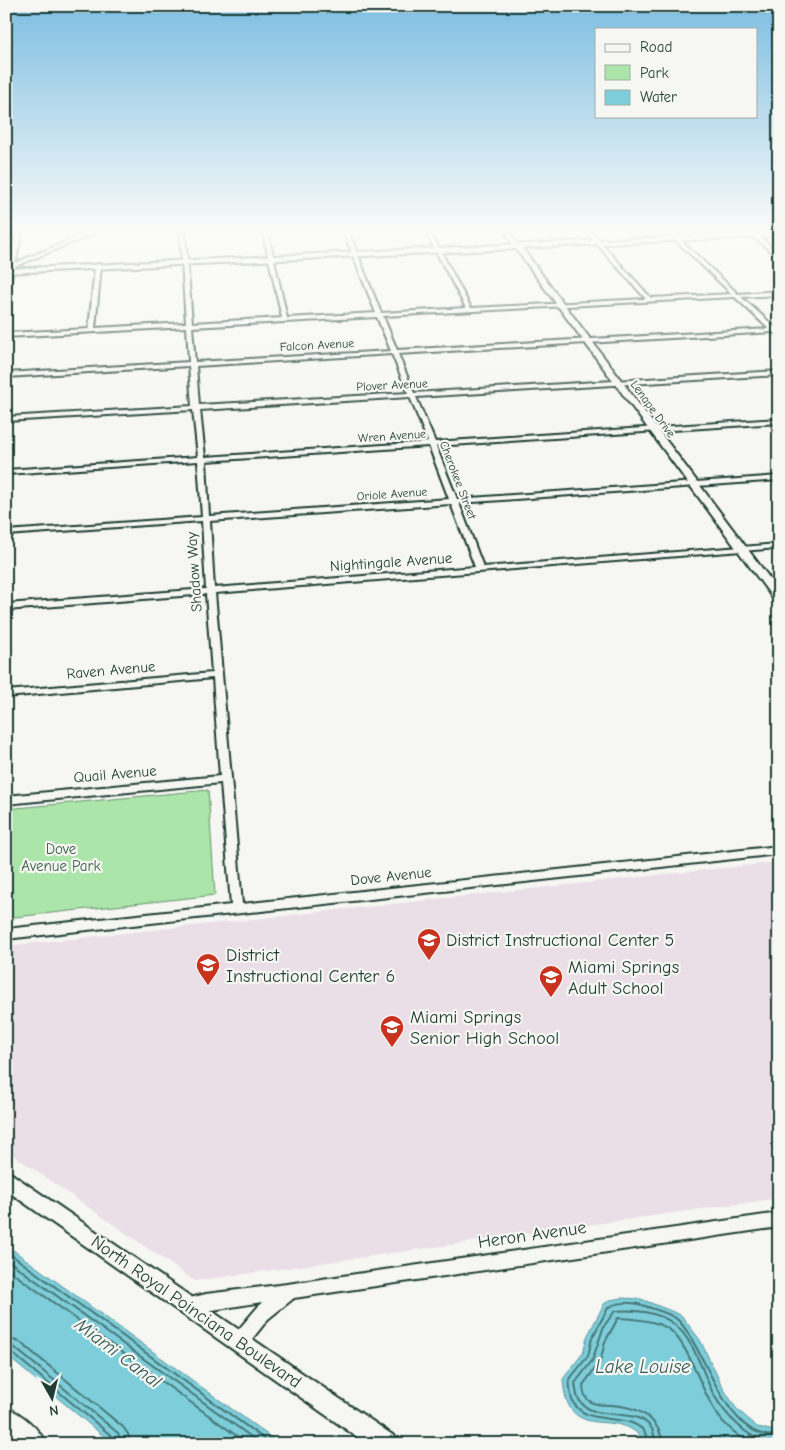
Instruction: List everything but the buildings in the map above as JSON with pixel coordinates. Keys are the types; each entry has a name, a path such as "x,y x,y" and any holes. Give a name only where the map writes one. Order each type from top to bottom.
{"street":[{"path":"92,330 95,301"},
{"name":"Shadow Way","path":"188,301 237,909"},
{"path":"280,301 285,320"},
{"name":"Cherokee Street","path":"373,301 432,444 480,569"},
{"path":"465,301 470,310"},
{"name":"Lenape Drive","path":"558,301 779,600"},
{"path":"6,335 638,301"},
{"path":"743,301 777,332"},
{"name":"Falcon Avenue","path":"6,375 587,341 777,332"},
{"name":"Plover Avenue","path":"6,419 779,373"},
{"name":"Wren Avenue","path":"6,472 202,461 779,421"},
{"name":"Oriole Avenue","path":"6,534 205,518 779,478"},
{"name":"Nightingale Avenue","path":"6,606 779,546"},
{"name":"Raven Avenue","path":"6,694 218,676"},
{"name":"Quail Avenue","path":"6,800 226,779"},
{"name":"Dove Avenue","path":"6,934 779,850"},
{"name":"North Royal Poinciana Boulevard","path":"6,1179 386,1444"},
{"name":"Heron Avenue","path":"188,1306 779,1220"},
{"name":"Heron Avenue","path":"239,1342 274,1300 291,1290"}],"shaded area":[{"name":"Miami Springs Senior High School","path":"779,862 779,1198 195,1281 6,1150 6,946"}],"green space":[{"name":"Dove Avenue Park","path":"208,790 215,895 6,918 6,809"}],"water":[{"name":"Miami Canal","path":"6,1245 280,1444 113,1444 6,1355"},
{"name":"Lake Louise","path":"622,1298 641,1299 681,1315 700,1340 723,1388 736,1408 757,1427 774,1431 779,1430 779,1444 645,1444 635,1432 623,1426 585,1419 574,1413 567,1400 563,1379 583,1353 587,1337 604,1304 610,1300"}],"place":[{"name":"District Instructional Center 5","path":"429,961"},
{"name":"District Instructional Center 6","path":"208,986"},
{"name":"Miami Springs Adult School","path":"551,998"},
{"name":"Miami Springs Senior High School","path":"392,1048"}]}
